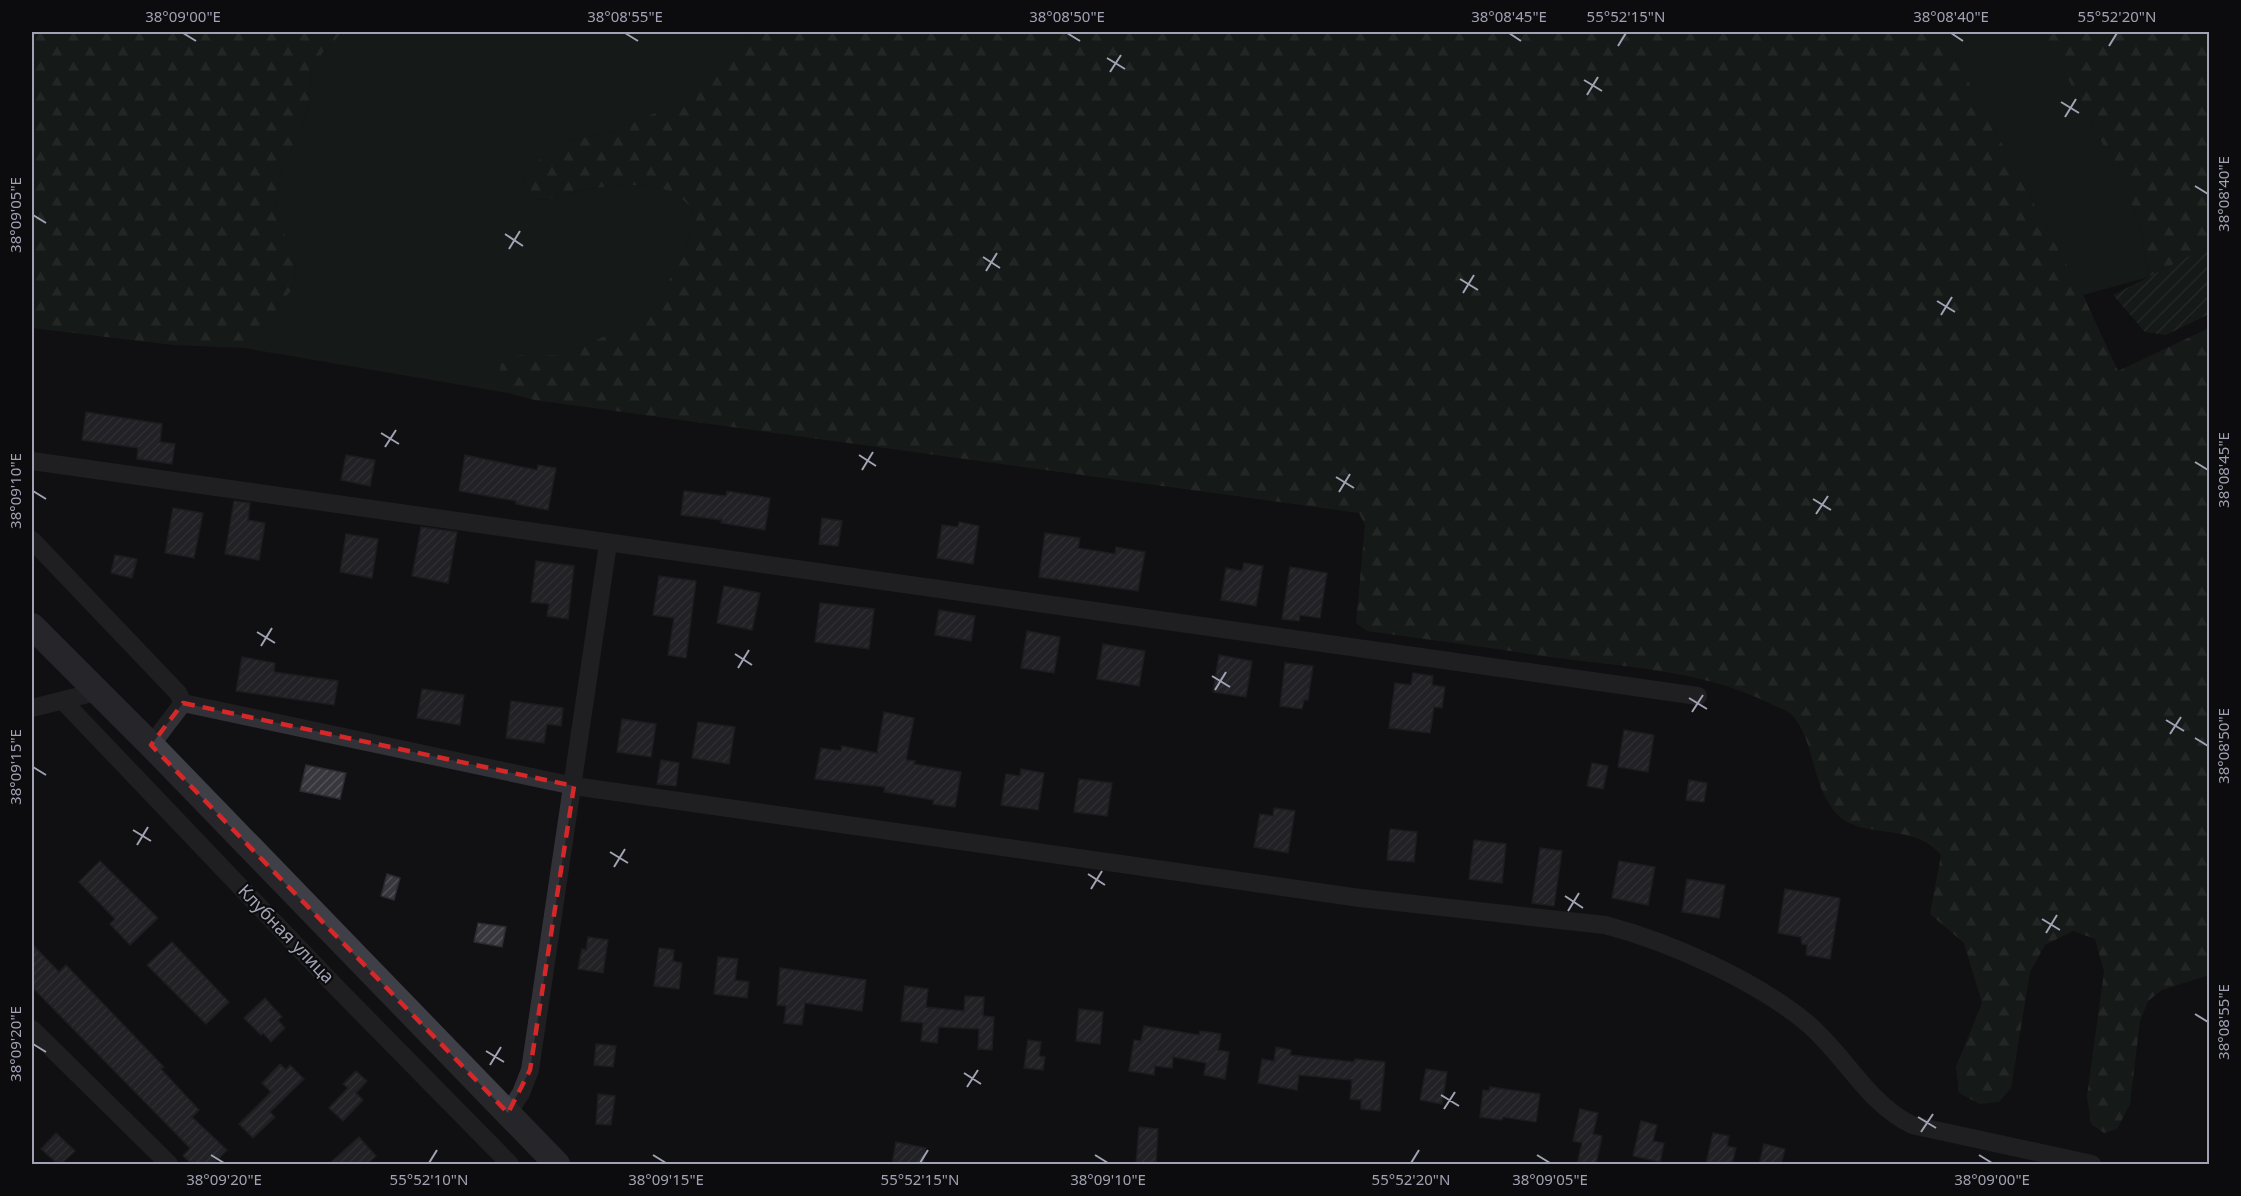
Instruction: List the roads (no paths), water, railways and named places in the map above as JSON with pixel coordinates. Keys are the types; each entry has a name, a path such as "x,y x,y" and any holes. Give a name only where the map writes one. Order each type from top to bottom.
{"main road":[{"path":"32,626 151,745 557,1164"}],"street":[{"path":"32,461 1698,696"},
{"path":"32,540 178,693 183,703"},
{"path":"508,1113 521,1093 530,1070 574,786 608,544"},
{"path":"32,708 64,702 96,692"},
{"name":"Клубная улица","path":"64,702 510,1164"},
{"path":"151,745 183,703"},
{"path":"183,703 574,786 1360,898 1605,925 1636,933 1687,954 1772,998 1825,1040 1892,1115 1912,1125 2092,1164"},
{"path":"32,1029 169,1164"}]}
